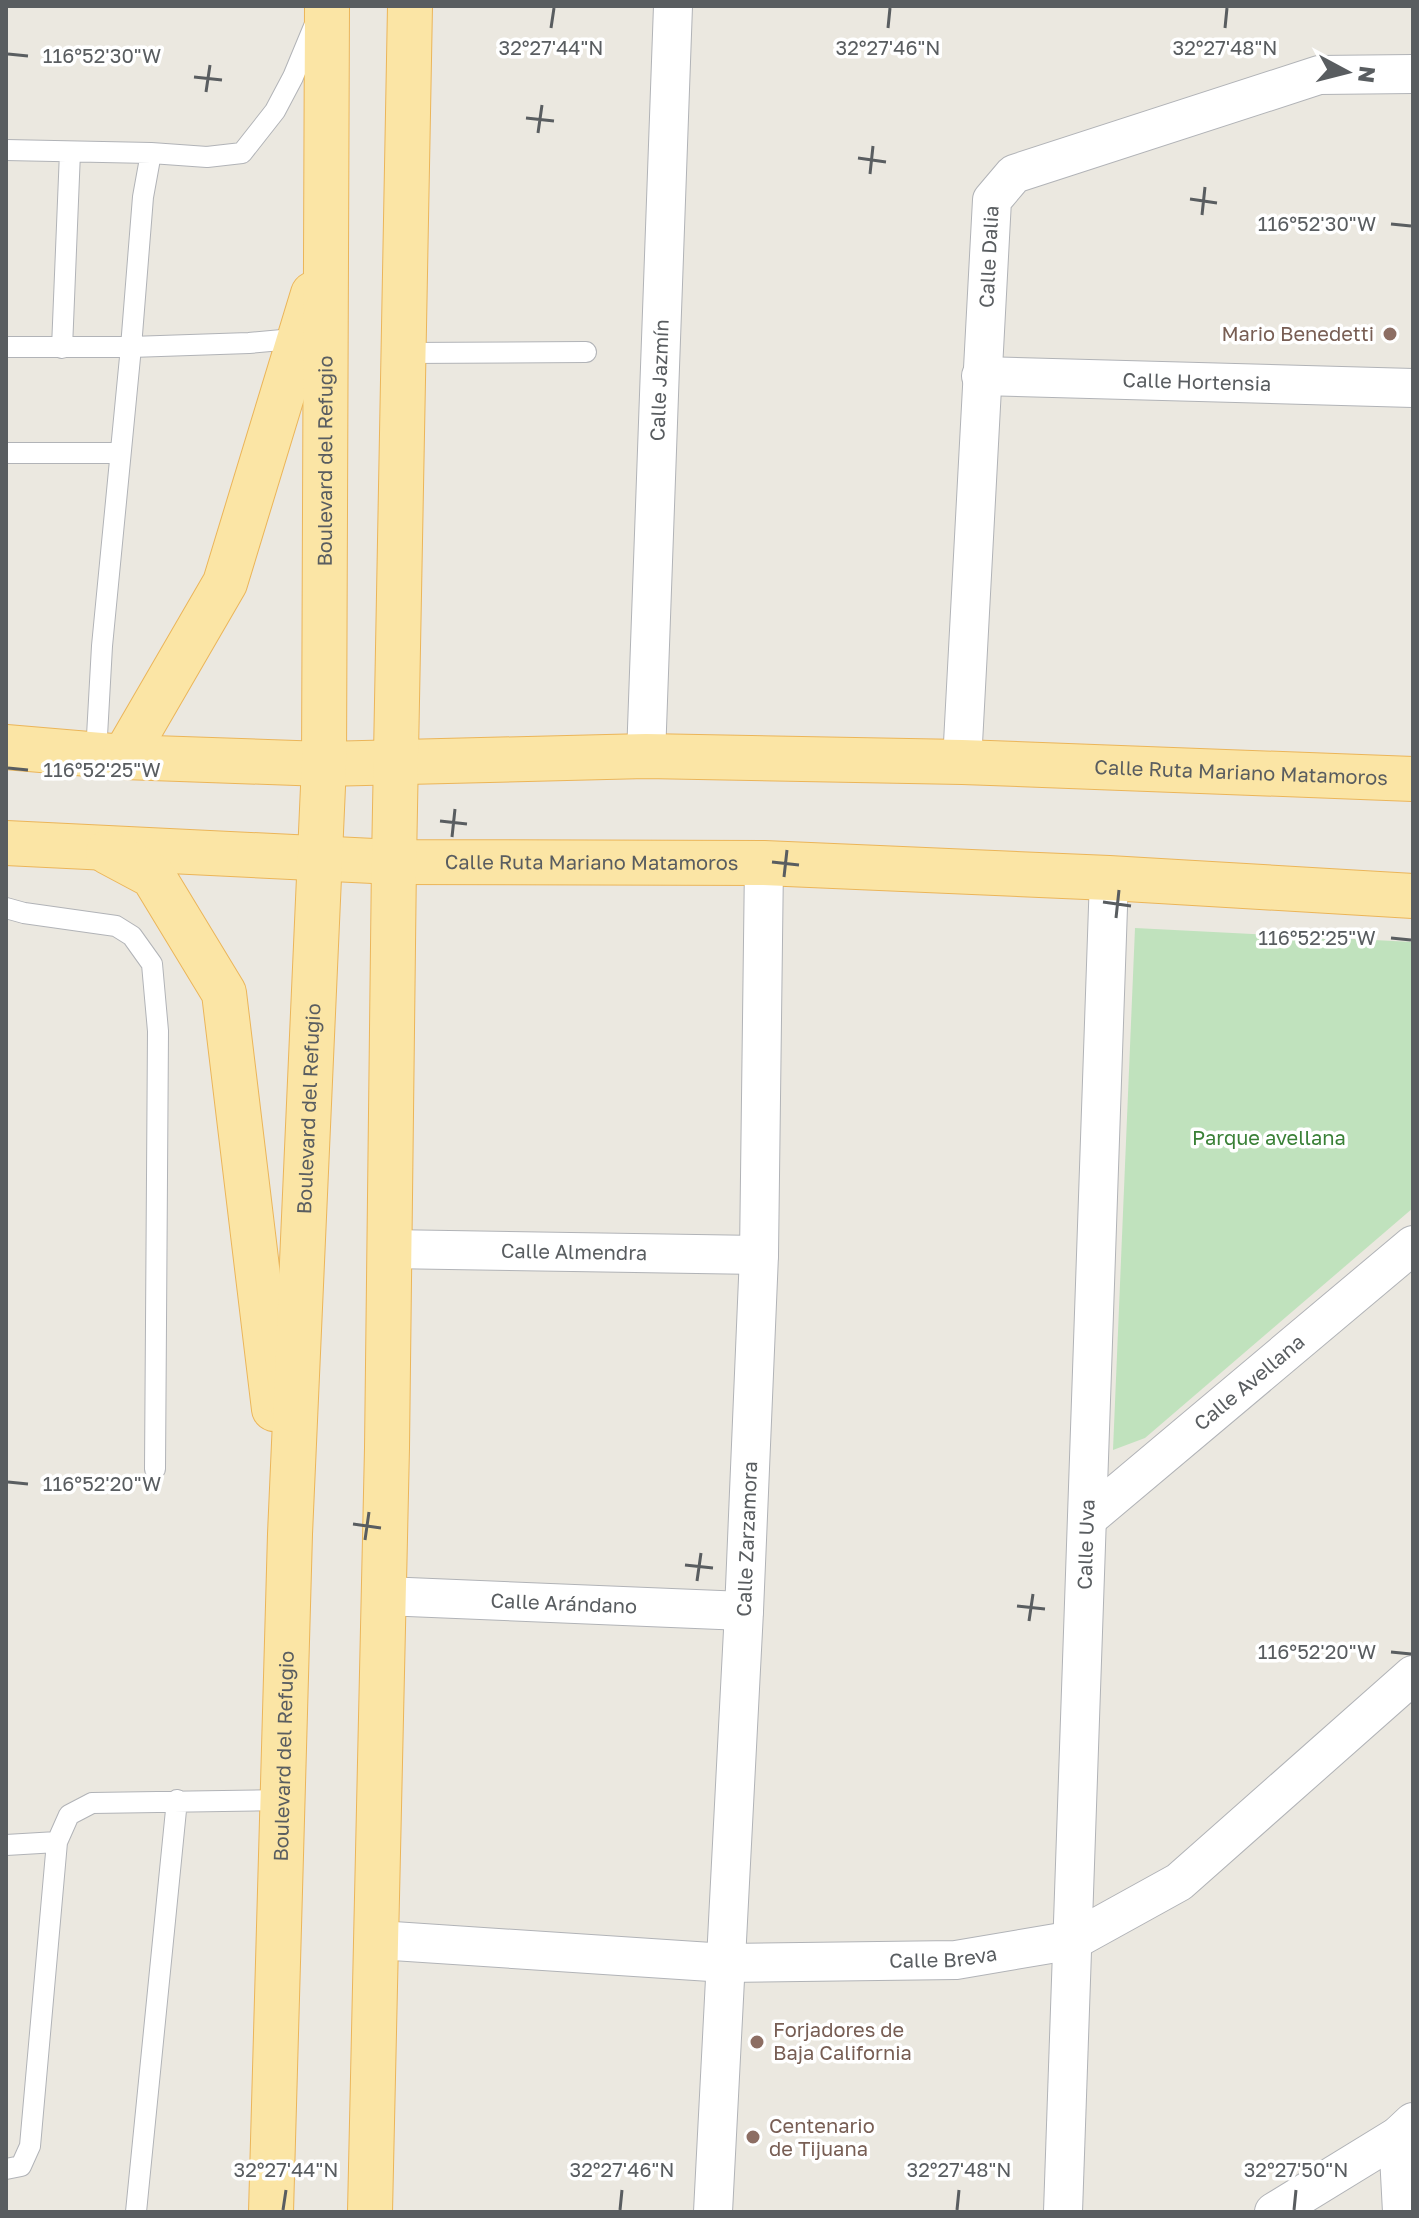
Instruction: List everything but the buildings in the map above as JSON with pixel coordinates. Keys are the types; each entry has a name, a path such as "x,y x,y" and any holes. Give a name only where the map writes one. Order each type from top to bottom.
{"main road":[{"name":"Boulevard del Refugio","path":"271,2212 290,1534 324,764 311,337 325,257 325,6"},
{"path":"370,2212 378,1940 410,6"},
{"path":"110,755 225,583 311,337"},
{"name":"Calle Ruta Mariano Matamoros","path":"6,747 110,755 324,764 646,756 962,762 1413,779"},
{"name":"Calle Ruta Mariano Matamoros","path":"6,843 394,862 764,863 1109,878 1413,896"},
{"path":"102,849 153,876 224,993 290,1534"}],"street":[{"name":"Calle Jazmín","path":"646,756 673,6"},
{"name":"Calle Dalia","path":"962,762 992,200 1014,174 1319,75 1413,74"},
{"name":"Calle Hortensia","path":"981,376 1413,388"},
{"name":"Calle Zarzamora","path":"713,2212 759,1255 764,863"},
{"name":"Calle Uva","path":"1063,2212 1109,878"},
{"name":"Calle Avellana","path":"1087,1519 1413,1245"},
{"name":"Calle Almendra","path":"388,1249 759,1255"},
{"name":"Calle Arándano","path":"384,1596 744,1611"},
{"name":"Calle Breva","path":"378,1940 726,1963 956,1960 1074,1940 1179,1882 1413,1675"},
{"path":"1274,2212 1405,2129"},
{"path":"1402,2212 1405,2129"}],"lane":[{"path":"6,150 207,157 242,153 275,111 325,6"},
{"path":"62,348 70,152"},
{"path":"110,755 102,646 143,197 151,153"},
{"path":"6,347 131,347 249,343 311,337"},
{"path":"404,353 586,352"},
{"path":"6,453 119,453"},
{"path":"6,908 116,926 132,936 152,964 158,1031 155,1469"},
{"path":"136,2212 177,1800"},
{"path":"6,2169 21,2166 30,2146 57,1842 69,1815 92,1803 282,1800"},
{"path":"6,1845 57,1842"}],"green space":[{"name":"Parque avellana","path":"1135,928 1413,942 1413,1208 1145,1438 1113,1450"}],"place":[{"name":"Mario Benedetti","path":"1390,334"},
{"name":"Forjadores de Baja California","path":"757,2042"},
{"name":"Centenario de Tijuana","path":"753,2137"}]}
